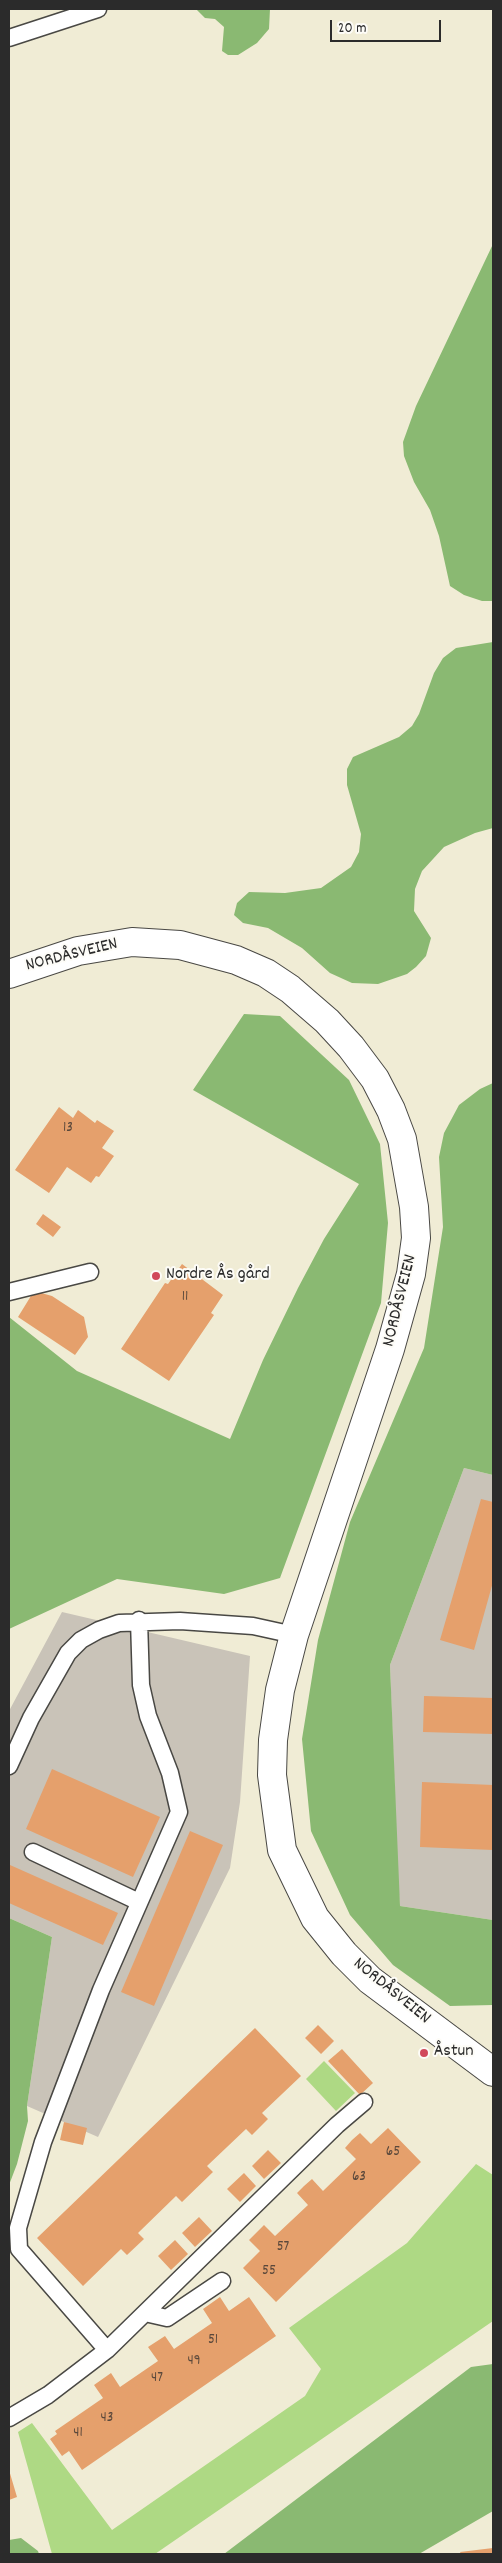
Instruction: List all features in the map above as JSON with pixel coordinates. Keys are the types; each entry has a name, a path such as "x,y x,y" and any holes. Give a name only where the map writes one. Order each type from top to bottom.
{"street":[{"name":"NORDÅSVEIEN","path":"9,974 78,951 132,942 180,945 236,960 266,973 290,989 327,1021 351,1047 375,1079 391,1110 402,1139 414,1207 416,1238 411,1274 390,1349 294,1635 280,1690 273,1740 272,1775 282,1850 315,1918 344,1954 370,1980 493,2072"}],"lane":[{"path":"9,38 98,9"},
{"path":"9,1292 90,1272"},
{"path":"9,1766 31,1718 68,1653 81,1640 99,1630 119,1622 139,1620 253,1626 294,1635"},
{"path":"107,2350 19,2249 18,2228 43,2142 100,1990 179,1812 170,1773 148,1716 141,1685 139,1620"},
{"path":"33,1852 139,1902"},
{"path":"9,2418 48,2395 107,2350 166,2290 337,2125 364,2102"},
{"path":"145,2313 167,2318 222,2281"}],"shaded area":[{"path":"464,1468 493,1475 493,1920 400,1906 398,1883 390,1665"},
{"path":"62,1612 250,1656 240,1802 230,1868 98,2137 27,2106 52,1937 9,1918 9,1711"}],"green space":[{"path":"196,9 270,9 269,29 257,43 238,55 228,55 222,51 224,27 215,19 205,18"},
{"path":"493,244 493,601 482,601 464,595 450,586 439,536 430,510 414,482 404,456 403,442 416,406"},
{"path":"493,642 493,828 475,833 444,847 422,871 415,889 414,911 431,938 426,956 416,967 407,974 378,984 352,983 330,973 302,948 268,928 243,923 234,915 237,903 249,892 285,893 321,888 351,867 359,852 361,834 347,785 347,769 353,757 399,737 412,726 419,714 434,673 443,658 456,648"},
{"path":"244,1014 280,1016 349,1080 380,1144 388,1223 381,1303 280,1578 224,1594 117,1579 9,1629 9,1317 77,1371 230,1439 263,1360 298,1288 324,1239 359,1184 193,1090"},
{"path":"493,1083 493,1475 464,1468 390,1665 400,1906 493,1920 493,2005 450,2006 393,1965 350,1915 311,1831 302,1739 318,1640 350,1522 424,1348 443,1227 439,1157 444,1133 459,1105 480,1089"},
{"path":"9,1918 52,1937 27,2106 28,2121 17,2164 9,2185"},
{"path":"324,2061 355,2093 336,2111 306,2079"},
{"path":"476,2164 493,2175 493,2321 155,2554 52,2554 18,2432 32,2423 112,2530 305,2396 321,2369 289,2328 407,2243"},
{"path":"493,2364 493,2511 419,2554 224,2554 471,2367"},
{"path":"21,2538 38,2551 39,2554 9,2554 9,2540"}],"building":[{"path":"59,1107 73,1118 78,1110 95,1123 97,1120 114,1131 102,1148 114,1156 99,1177 96,1176 91,1183 67,1167 49,1193 15,1170"},
{"path":"43,1214 61,1227 53,1237 36,1224"},
{"path":"182,1264 223,1295 211,1313 214,1315 169,1381 121,1349 165,1283 168,1284"},
{"path":"34,1291 52,1296 84,1317 88,1337 75,1355 18,1317"},
{"path":"481,1499 493,1502 493,1582 474,1650 440,1640"},
{"path":"424,1696 493,1698 493,1734 423,1732"},
{"path":"52,1769 160,1817 133,1877 26,1829"},
{"path":"422,1782 493,1785 493,1850 420,1847"},
{"path":"190,1831 223,1845 154,2006 121,1992"},
{"path":"10,1865 118,1913 103,1945 9,1903"},
{"path":"318,2025 334,2041 321,2054 305,2038"},
{"path":"255,2028 301,2076 262,2113 268,2119 252,2135 246,2129 207,2166 213,2172 182,2202 176,2196 138,2233 144,2239 127,2255 121,2249 83,2286 37,2238"},
{"path":"342,2049 373,2083 360,2095 328,2061"},
{"path":"64,2122 87,2128 83,2145 60,2140"},
{"path":"388,2128 421,2162 276,2302 243,2268 260,2251 249,2240 264,2225 275,2236 308,2205 297,2193 312,2179 323,2191 356,2159 345,2148 360,2133 371,2144"},
{"path":"268,2150 281,2163 264,2179 252,2166"},
{"path":"244,2173 256,2186 240,2202 227,2189"},
{"path":"199,2217 212,2231 195,2247 182,2233"},
{"path":"175,2240 188,2254 171,2270 158,2256"},
{"path":"220,2297 229,2311 249,2297 276,2336 82,2470 69,2451 62,2456 50,2439 57,2434 55,2431 103,2398 94,2385 111,2373 120,2387 158,2361 148,2347 165,2336 174,2349 212,2323 203,2309"},
{"path":"9,2470 17,2497 9,2500"},
{"path":"493,2548 493,2554 461,2554 460,2552"}],"place":[{"name":"Nordre Ås gård","path":"156,1276"},
{"name":"Åstun","path":"424,2053"}]}
